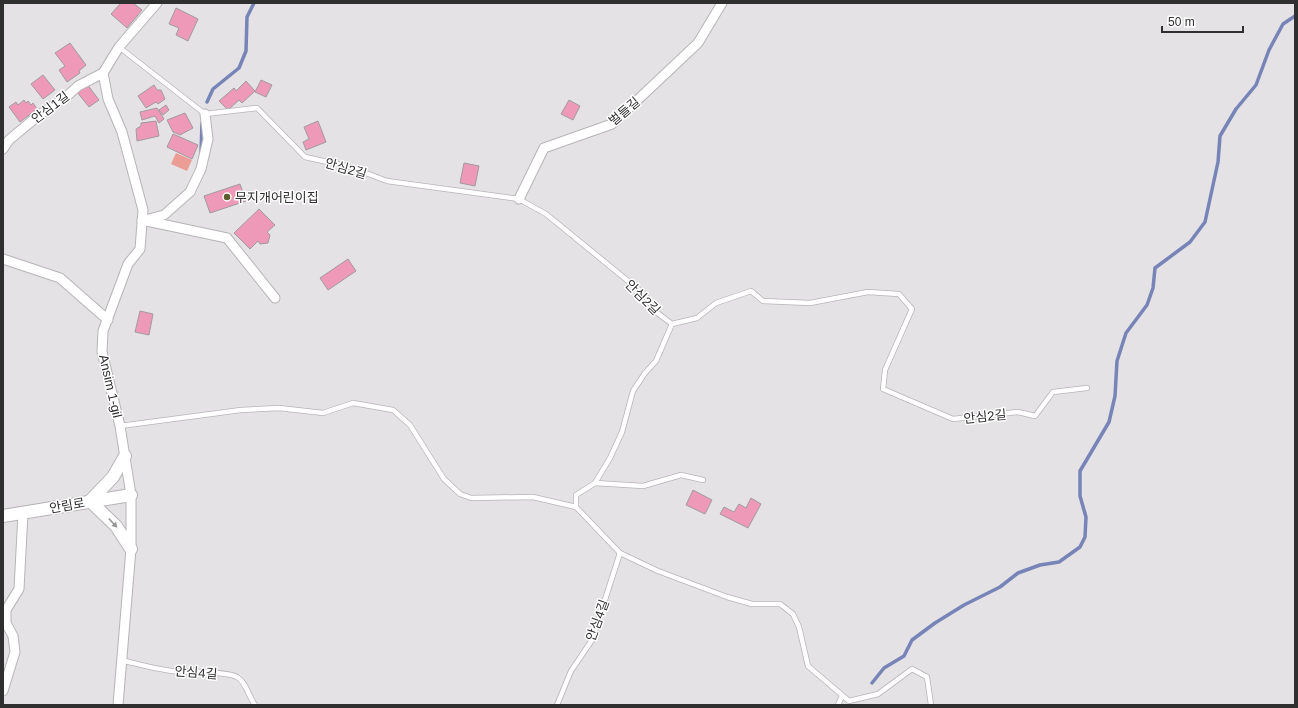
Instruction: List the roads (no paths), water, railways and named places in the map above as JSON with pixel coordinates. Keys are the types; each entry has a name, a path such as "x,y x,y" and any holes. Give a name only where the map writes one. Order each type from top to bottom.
{"street":[{"path":"103,73 119,47 157,3"},
{"name":"벌들길","path":"519,199 544,148 612,124 698,43 722,3"},
{"name":"안심1길","path":"3,149 9,140 39,115 66,97 78,86 103,73"},
{"name":"Ansim 1-gil","path":"103,73 108,99 122,132 135,174 143,210 140,249 128,264 103,331 102,352 120,426 131,495 131,549 118,705"},
{"path":"142,220 164,215 190,192 201,169 208,139 205,114"},
{"path":"142,220 227,238 275,298"},
{"path":"3,259 60,278 108,320"},
{"path":"125,456 113,477 90,501 116,526 131,549"},
{"name":"안림로","path":"3,516 131,495"},
{"path":"3,691 15,652 13,636 6,623 6,610 19,589 23,513"}],"lane":[{"path":"119,47 205,114"},
{"name":"안심2길","path":"205,114 257,108 305,157 350,167 387,181 519,199 552,219 644,294 656,312 672,324 697,318 716,303 751,291 763,301 810,302 868,292 899,294 912,309 885,370 883,389 953,419 1018,412 1035,416 1053,392 1087,388"},
{"path":"576,507 576,495 595,483 610,458 622,432 633,391 645,372 656,360 672,324"},
{"path":"120,426 242,410 279,408 323,412 353,403 374,405 393,410 410,425 444,479 460,494 471,498 533,497 576,507 620,553 658,571 727,597 752,604 780,604 793,614 799,628 808,666 849,701 878,694 912,669 927,677 931,705"},
{"path":"595,483 643,486 681,474 702,480"},
{"name":"안심4길","path":"557,705 571,671 592,640 620,553"},
{"name":"안심4길","path":"121,660 171,671 226,674 237,677 246,687 249,698 255,705"},
{"path":"838,705 842,696"}],"waterway":[{"path":"207,102 213,89 239,68 246,51 247,17 254,3"},
{"path":"872,683 884,668 904,656 912,640 935,623 964,605 1000,587 1018,573 1040,565 1059,562 1080,547 1085,537 1086,517 1080,496 1080,471 1109,422 1115,396 1117,361 1126,333 1147,305 1153,288 1155,268 1190,242 1205,222 1218,162 1220,136 1236,109 1256,85 1269,50 1283,24 1295,16"},
{"path":"201,153 202,123"}],"place":[{"name":"무지개어린이집","path":"227,197"}]}
